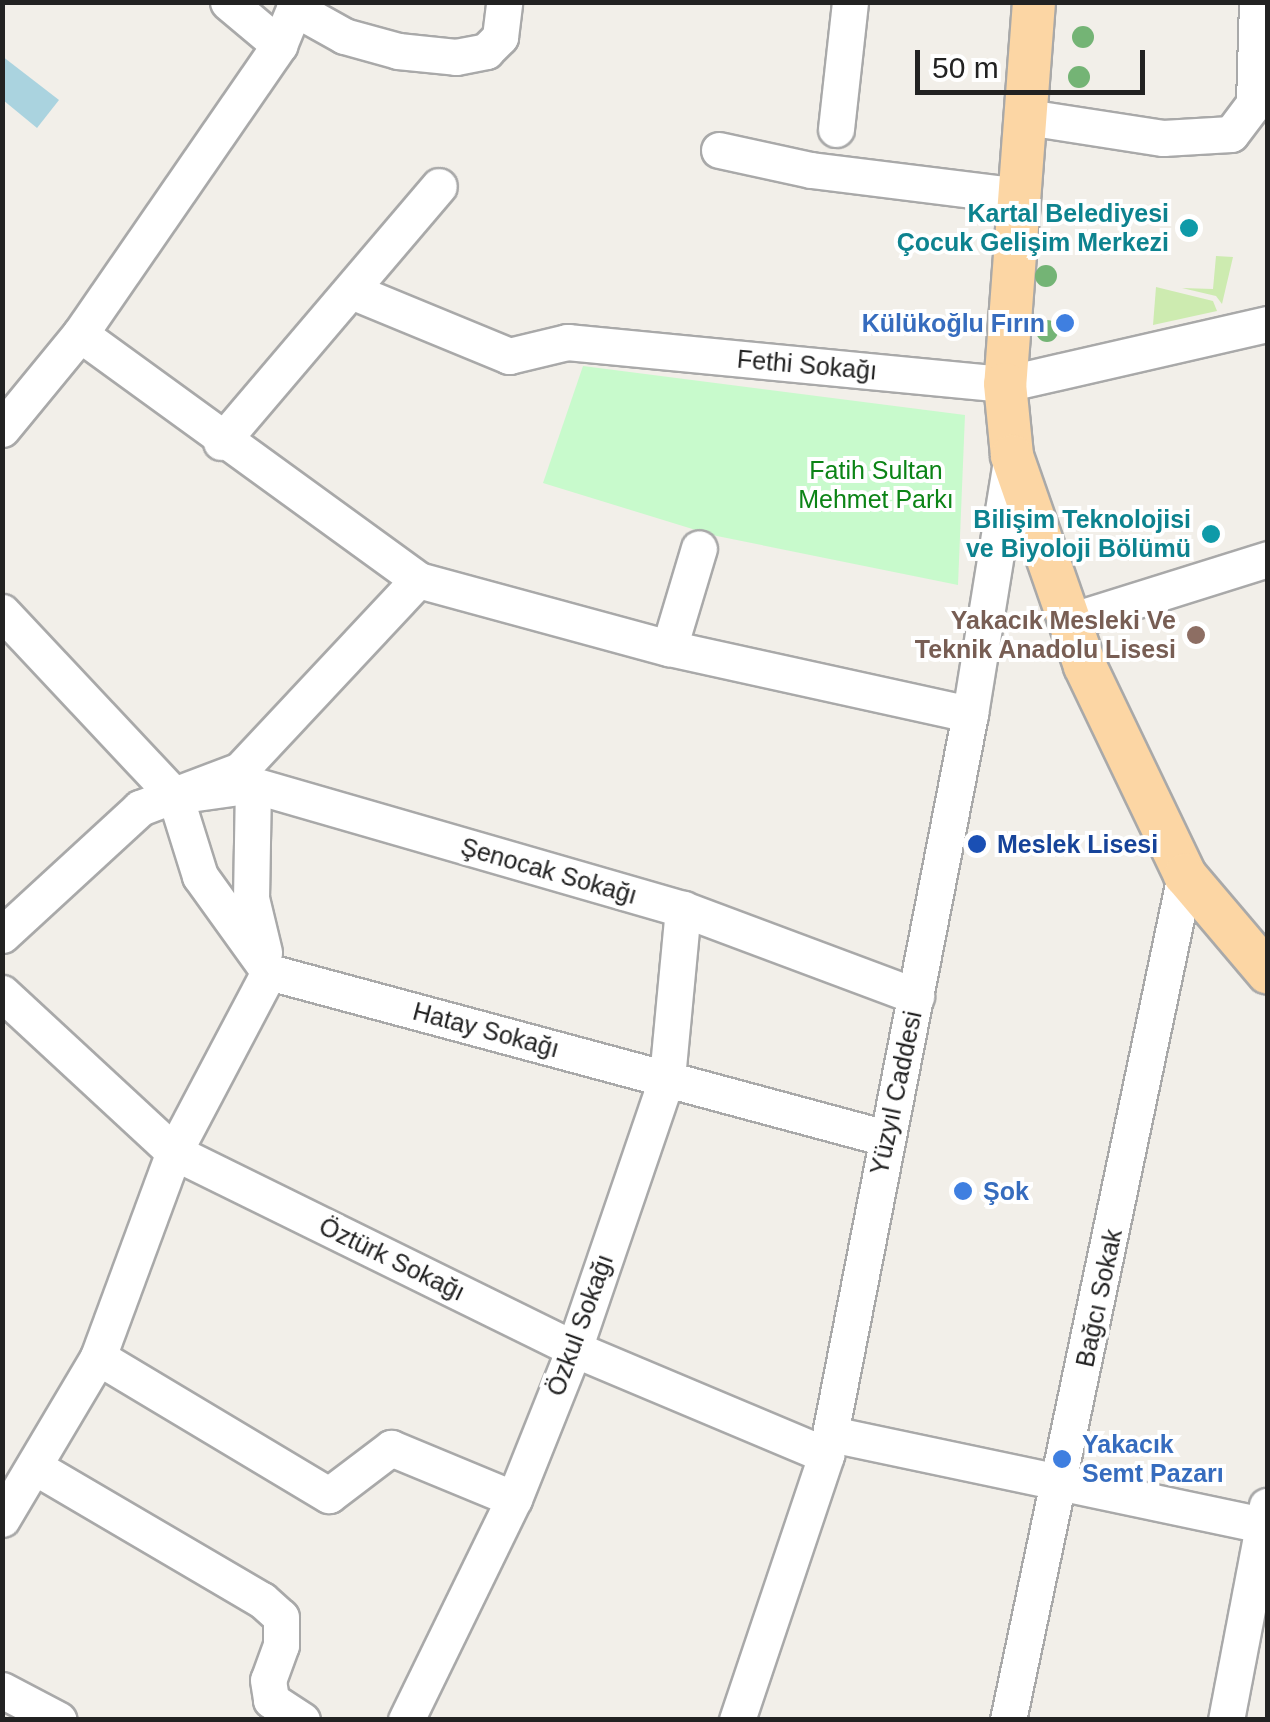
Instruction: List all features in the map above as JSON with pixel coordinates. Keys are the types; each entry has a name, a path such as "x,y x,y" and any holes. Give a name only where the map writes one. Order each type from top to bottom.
{"main road":[{"path":"1034,2 1005,384 1012,456 1070,621 1185,876 1268,973"}],"street":[{"path":"228,2 279,44"},
{"path":"2,429 80,334 279,44 295,5 344,36 398,51 456,57 486,51 500,37 504,2"},
{"path":"836,128 850,2"},
{"path":"1027,118 1164,138 1231,134 1254,103 1257,2"},
{"path":"719,150 811,170 1020,196"},
{"path":"221,442 354,292 439,186"},
{"name":"Fethi Sokağı","path":"354,292 509,356 567,342 1005,384 1268,324"},
{"path":"80,334 221,442 418,580 669,648 970,714"},
{"name":"Yüzyıl Caddesi","path":"736,1720 828,1444 970,714 1012,456"},
{"path":"669,648 699,548"},
{"path":"1070,621 1268,559"},
{"path":"2,935 140,808 240,770 418,580"},
{"path":"2,612 175,796 200,876 269,972"},
{"path":"2,1519 98,1358 174,1152 269,972 250,898 253,785"},
{"name":"Şenocak Sokağı","path":"175,796 253,785 683,909 916,996"},
{"name":"Bağcı Sokak","path":"1008,1720 1062,1482 1185,876"},
{"name":"Özkul Sokağı","path":"406,1720 514,1499 574,1349 667,1078 683,909"},
{"name":"Hatay Sokağı","path":"269,972 886,1138"},
{"name":"Öztürk Sokağı","path":"2,993 174,1152 574,1349 828,1444 1265,1515"},
{"path":"98,1358 328,1496 391,1448 514,1499"},
{"path":"36,1467 281,1617 281,1645 268,1680 271,1700 302,1720"},
{"path":"1226,1720 1265,1515"},
{"path":"2,1690 58,1720"}],"green space":[{"path":"1216,256 1233,257 1222,304 1216,296 1182,288 1213,289"},
{"path":"1156,287 1213,301 1217,311 1153,325"},
{"name":"Fatih Sultan Mehmet Parkı","path":"583,366 965,415 958,585 712,535 543,483"}],"water":[{"path":"2,56 59,100 37,128 3,100"}],"place":[{"name":"Kartal Belediyesi Çocuk Gelişim Merkezi","path":"1189,228"},
{"name":"Külükoğlu Fırın","path":"1065,323"},
{"name":"Bilişim Teknolojisi ve Biyoloji Bölümü","path":"1211,534"},
{"name":"Yakacık Mesleki Ve Teknik Anadolu Lisesi","path":"1196,635"},
{"name":"Meslek Lisesi","path":"977,844"},
{"name":"Şok","path":"963,1191"},
{"name":"Yakacık Semt Pazarı","path":"1062,1459"}]}
